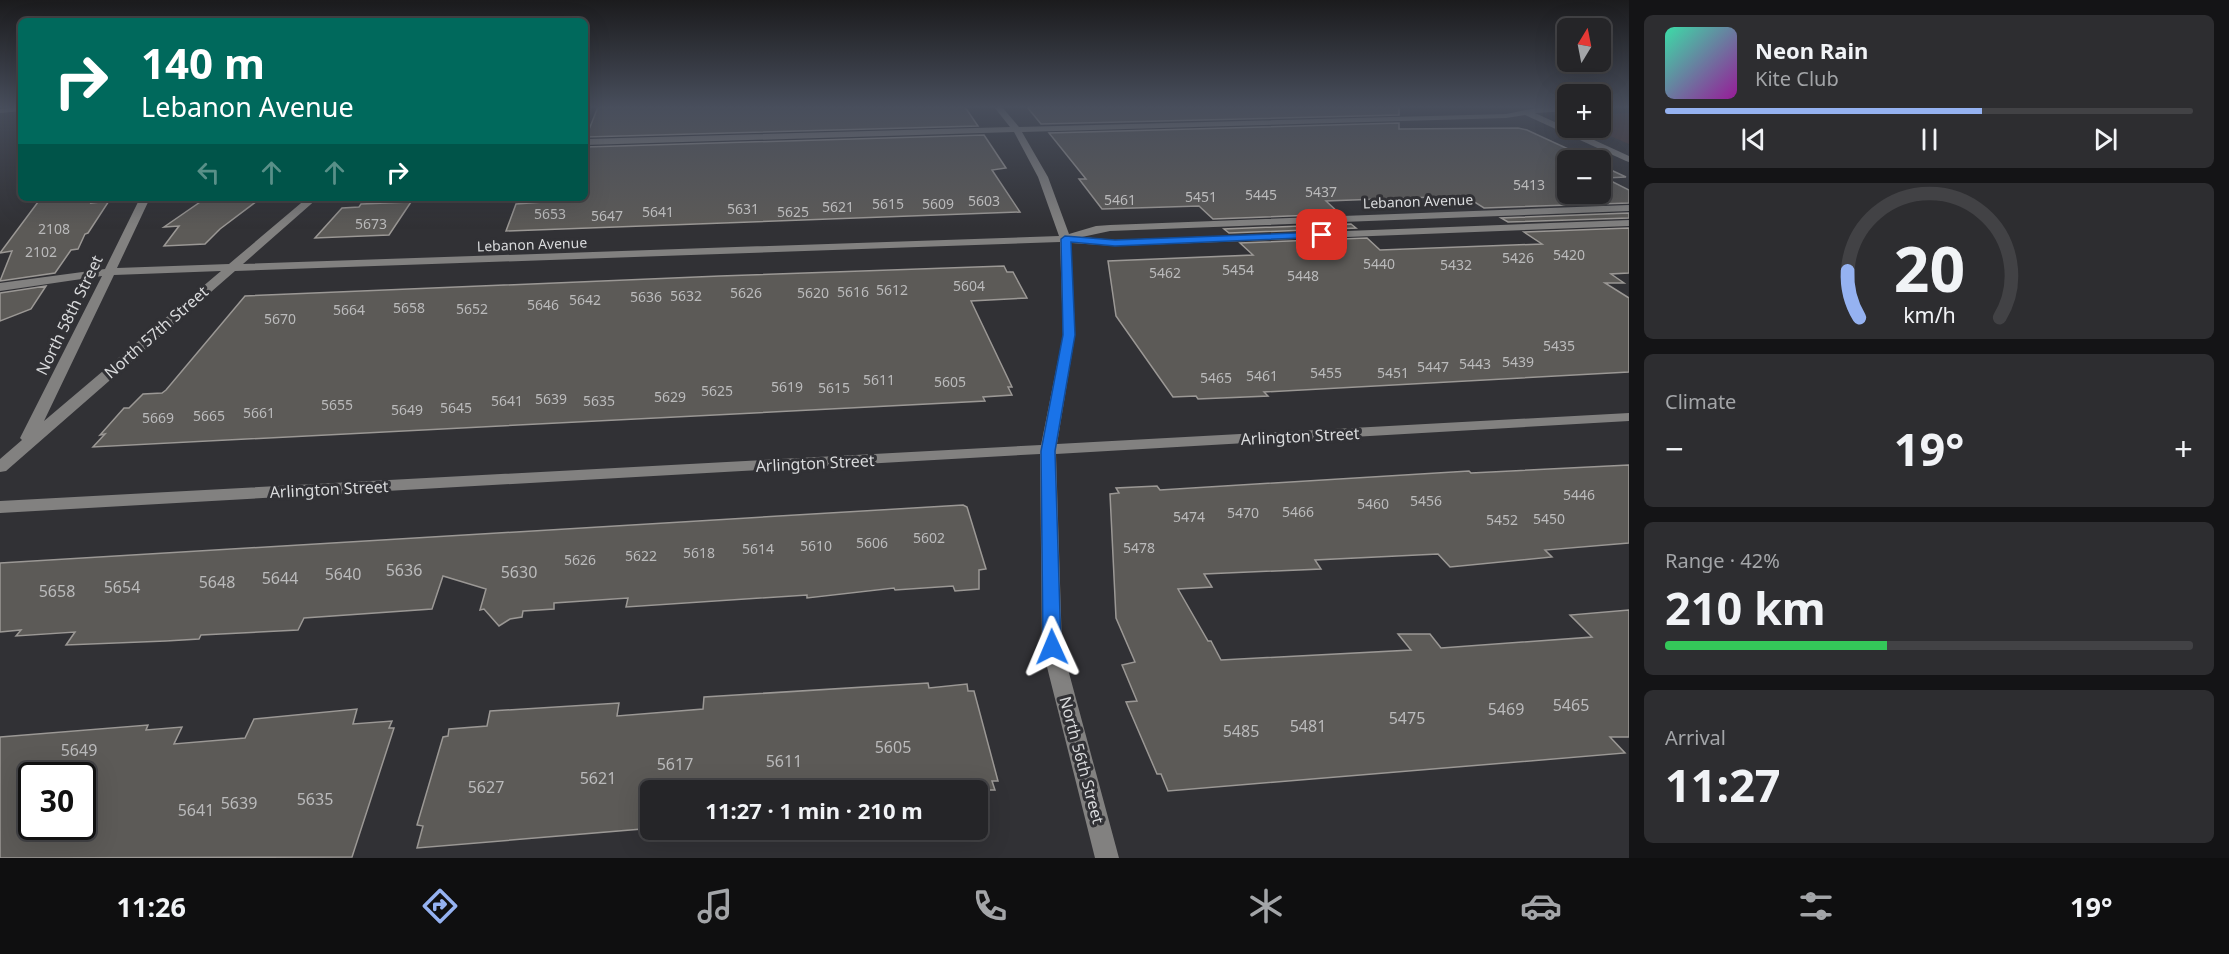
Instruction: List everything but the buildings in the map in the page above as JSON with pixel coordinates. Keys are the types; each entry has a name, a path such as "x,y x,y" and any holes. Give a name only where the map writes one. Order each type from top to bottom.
{"street":[{"name":"North 56th Street","path":"1026,147 1043,177 1065,239 1069,335 1048,451 1052,647 1107,858"},
{"path":"1603,147 1629,159"},
{"name":"North 58th Street","path":"24,446 144,201"},
{"name":"North 57th Street","path":"0,467 309,201"},
{"name":"Lebanon Avenue","path":"1065,239 1096,229 1110,228 1629,208"},
{"name":"Lebanon Avenue","path":"0,288 109,272 1065,239 1115,243 1629,223"},
{"name":"Arlington Street","path":"0,507 1048,451 1629,417"}],"route":[{"path":"1052,647 1048,451 1069,335 1065,239 1115,243 1322,235"}]}
